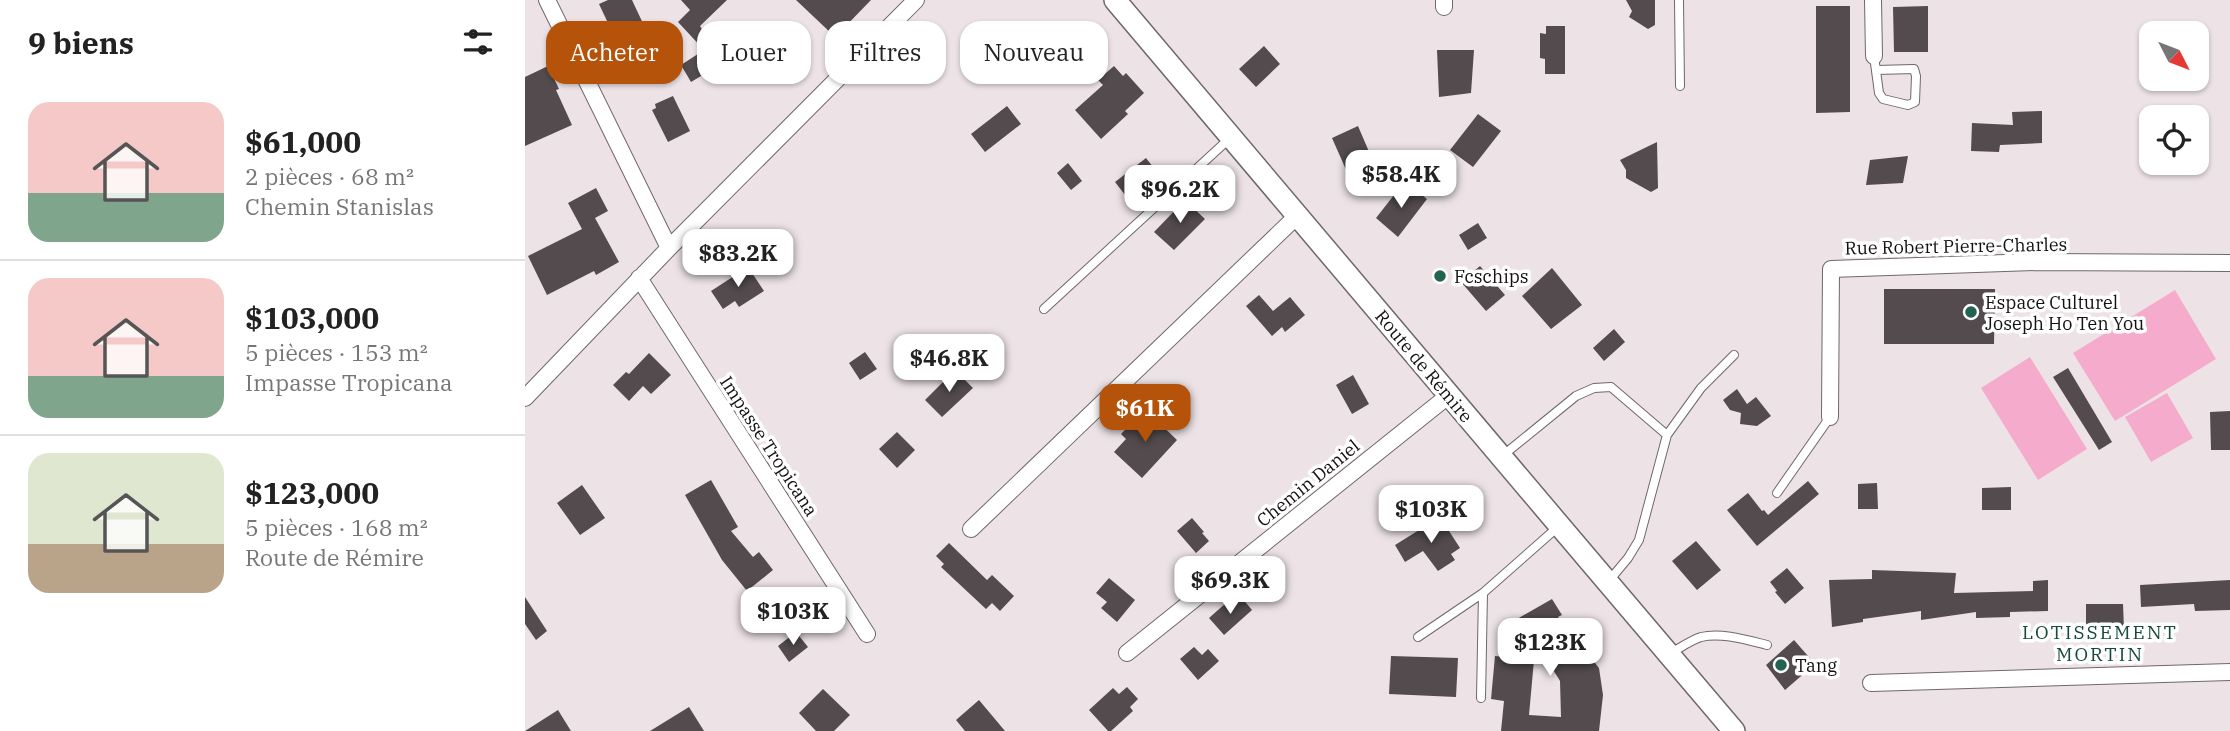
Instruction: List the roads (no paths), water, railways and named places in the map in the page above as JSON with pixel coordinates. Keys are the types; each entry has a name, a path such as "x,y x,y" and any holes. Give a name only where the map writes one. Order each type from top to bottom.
{"main road":[{"name":"Route de Rémire","path":"1115,0 1734,731"}],"street":[{"path":"547,0 669,248"},
{"path":"525,398 639,278 916,0"},
{"path":"1873,0 1875,63"},
{"path":"971,529 1298,215"},
{"name":"Rue Robert Pierre-Charles","path":"1830,417 1831,269 2037,262 2230,263"},
{"name":"Impasse Tropicana","path":"639,278 867,634"},
{"name":"Chemin Daniel","path":"1127,653 1448,396"},
{"path":"1871,683 2230,672"}],"lane":[{"path":"1679,0 1680,86"},
{"path":"1875,63 1914,69 1915,103 1908,105 1883,99 1879,93 1875,63"},
{"path":"1044,309 1231,136"},
{"path":"1608,582 1640,540 1667,435 1701,388 1734,355"},
{"path":"1501,458 1576,396 1594,388 1611,387 1667,435"},
{"path":"1777,493 1830,417"},
{"path":"1418,637 1483,593 1559,526"},
{"path":"1481,698 1483,593"},
{"path":"1669,654 1699,637 1740,639 1767,645"}],"place":[{"name":"Fcschips","path":"1440,276"},
{"name":"Espace Culturel Joseph Ho Ten You","path":"1971,312"},
{"name":"Tang","path":"1781,665"}],"district":[{"name":"LOTISSEMENT MORTIN","path":"2100,643"}]}
